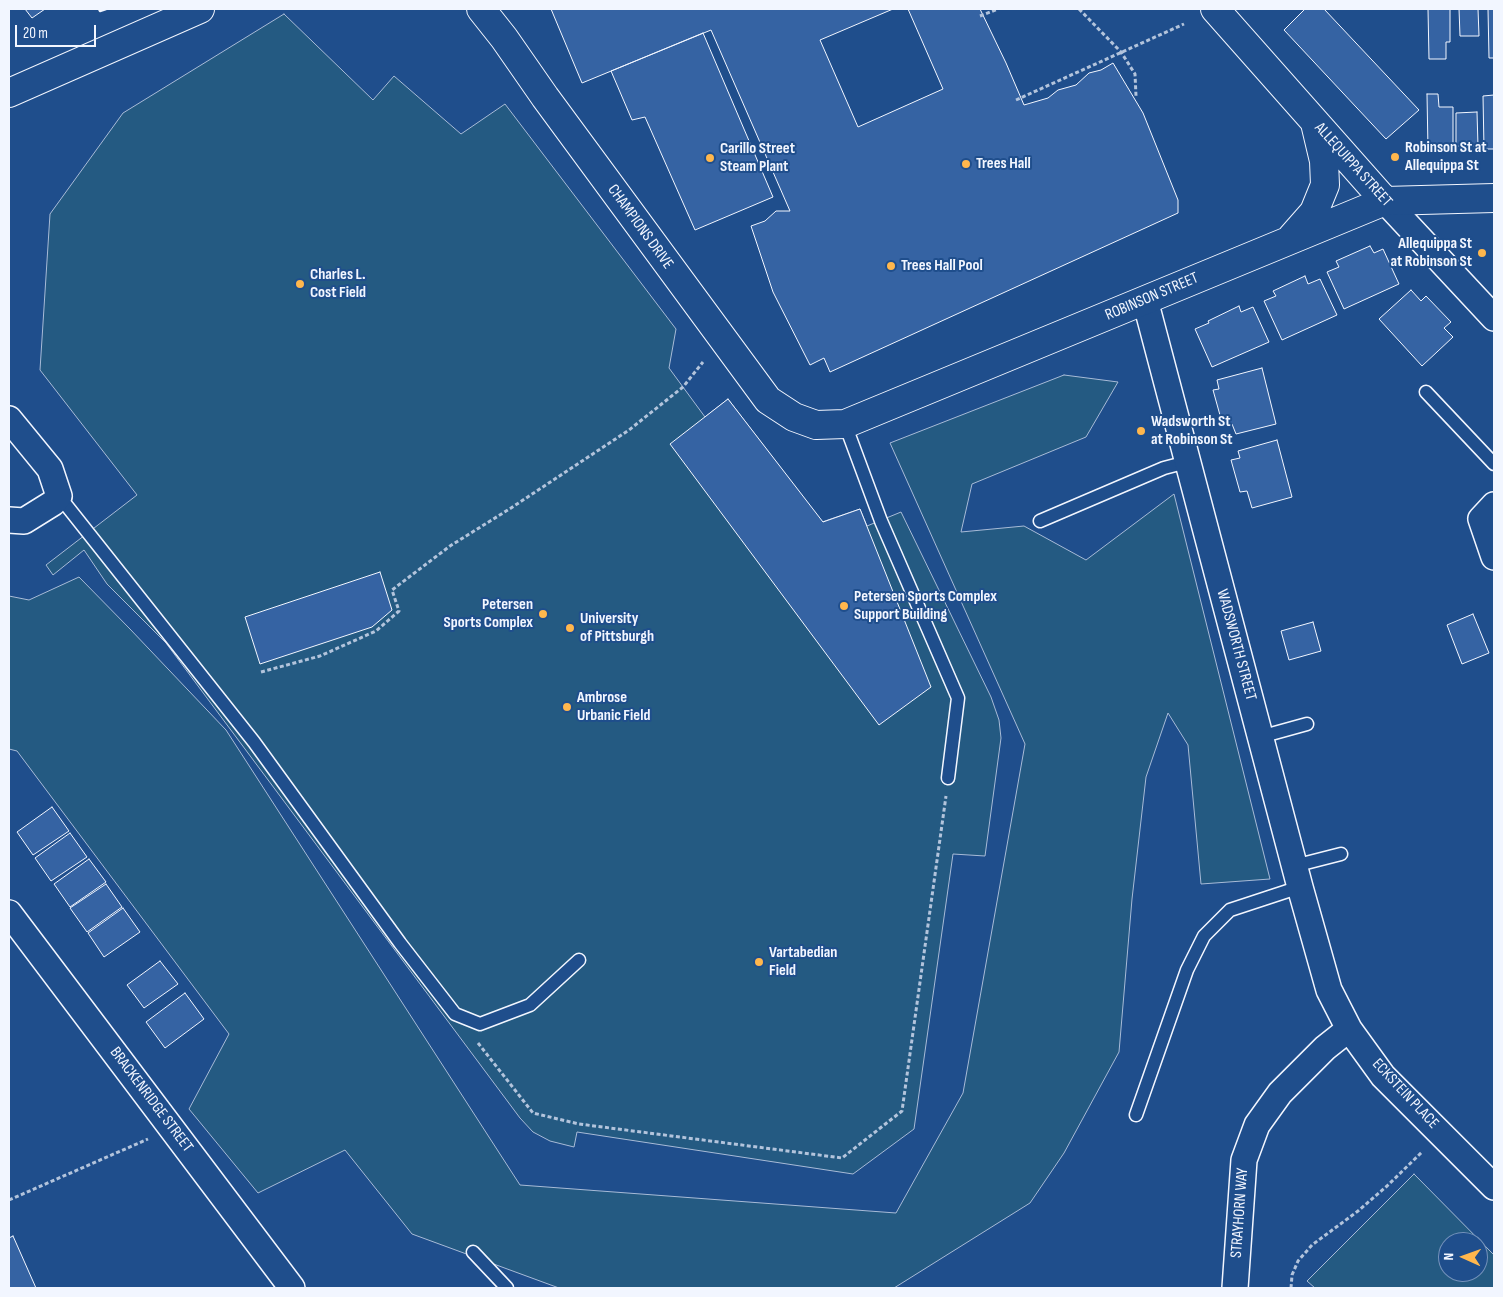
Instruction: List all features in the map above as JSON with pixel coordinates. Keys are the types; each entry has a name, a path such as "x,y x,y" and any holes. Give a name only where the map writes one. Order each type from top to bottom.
{"street":[{"path":"9,93 200,9"},
{"name":"CHAMPIONS DRIVE","path":"480,9 504,38 545,97 768,400 794,417 816,425"},
{"name":"ALLEQUIPPA STREET","path":"1215,9 1385,201 1494,318"},
{"path":"1289,240 1314,212 1325,185 1324,161 1315,122"},
{"name":"ROBINSON STREET","path":"816,425 845,424 1385,201 1494,198"},
{"name":"WADSWORTH STREET","path":"1145,300 1297,877 1329,990"},
{"path":"9,419 50,469 59,496 53,503 24,521 9,520"},
{"path":"1490,520 1494,557"},
{"name":"BRACKENRIDGE STREET","path":"9,913 292,1288"},
{"name":"ECKSTEIN PLACE","path":"1329,990 1349,1029 1384,1076 1494,1187"},
{"name":"STRAYHORN WAY","path":"1235,1288 1244,1160 1257,1125 1280,1093 1325,1048 1349,1029"}],"lane":[{"path":"1426,392 1494,464"},
{"path":"845,424 881,521 958,698 948,778"},
{"path":"1040,521 1164,468 1187,462"},
{"path":"59,496 254,742 400,943 455,1014 480,1024 530,1005 579,960"},
{"path":"1260,737 1307,724"},
{"path":"1136,1115 1187,970 1204,936 1230,910 1341,854"},
{"path":"473,1252 507,1288"}],"path":[{"path":"980,16 996,9"},
{"path":"1079,9 1121,52 1135,74 1136,96"},
{"path":"1016,100 1184,24"},
{"path":"261,672 320,656 376,630 399,611 392,590 450,546 629,430 683,387 703,362"},
{"path":"455,1014 533,1113 579,1124 842,1158 902,1111 948,778"},
{"path":"9,1200 154,1136"},
{"path":"1291,1288 1292,1275 1298,1261 1312,1245 1358,1211 1424,1151"}],"shaded area":[{"name":"Petersen Sports Complex","path":"284,14 373,100 394,76 461,134 505,104 676,329 669,368 705,417 728,399 822,522 860,509 867,526 901,512 991,697 999,720 1001,738 985,856 953,854 914,1129 853,1174 577,1132 574,1147 550,1141 533,1132 520,1118 166,643 107,584 84,550 53,575 46,565 137,495 40,370 50,214 123,113"},
{"path":"1064,375 1118,382 1086,437 972,484 961,532 1024,526 1086,560 1174,494 1270,879 1201,884 1188,745 1168,713 1146,777 1132,899 1119,1052 1064,1153 1030,1203 894,1288 559,1288 412,1234 345,1150 258,1193 189,1109 229,1034 17,751 9,749 9,596 29,600 79,577 226,730 520,1185 896,1213 963,1093 1025,744 890,443"},
{"path":"1414,1174 1471,1232 1438,1232 1438,1282 1488,1282 1488,1249 1494,1255 1494,1288 1315,1288 1307,1281"}],"building":[{"path":"25,9 45,9 32,18"},
{"name":"Trees Hall","path":"551,9 893,9 820,40 858,127 943,89 908,9 980,9 1024,105 1048,98 1058,90 1076,85 1089,73 1101,70 1113,63 1143,113 1178,200 1178,213 830,372 824,358 810,365 773,292 751,226 765,221 776,211 790,211 711,30 582,83"},
{"path":"1305,9 1324,9 1419,110 1386,139 1284,30"},
{"path":"1428,9 1450,9 1450,42 1446,42 1446,59 1429,59"},
{"path":"1459,9 1478,9 1479,36 1460,36"},
{"path":"1488,9 1494,9 1494,58 1489,58"},
{"name":"Carillo Street Steam Plant","path":"703,33 773,197 695,230 645,117 632,120 611,71"},
{"path":"1427,94 1438,94 1439,107 1453,107 1453,150 1428,150"},
{"path":"1494,95 1494,149 1484,149 1483,96"},
{"path":"1477,112 1478,146 1456,146 1456,113"},
{"path":"1370,246 1374,253 1383,249 1399,284 1344,309 1327,272 1339,267 1336,261"},
{"path":"1305,276 1308,284 1320,279 1337,315 1282,340 1264,301 1276,296 1273,291"},
{"path":"1411,290 1421,301 1426,296 1451,322 1444,328 1453,337 1422,366 1379,319"},
{"path":"1239,306 1241,312 1253,307 1269,342 1212,367 1195,329"},
{"path":"1262,368 1276,424 1236,434 1232,424 1223,426 1213,390 1219,389 1217,380"},
{"name":"Petersen Sports Complex Support Building","path":"728,399 823,522 860,509 931,687 879,725 670,444"},
{"path":"1277,440 1292,497 1252,508 1247,491 1240,492 1231,460 1240,458 1238,451"},
{"path":"380,572 392,610 372,627 260,664 245,617"},
{"path":"1473,614 1489,653 1462,664 1447,625"},
{"path":"1313,622 1321,651 1289,660 1281,631"},
{"path":"52,807 69,831 33,855 17,832"},
{"path":"70,833 87,857 51,881 35,858"},
{"path":"89,859 106,882 70,907 54,884"},
{"path":"106,884 122,907 87,932 70,908"},
{"path":"123,908 140,932 104,957 88,933"},
{"path":"160,961 178,984 144,1008 127,985"},
{"path":"185,993 204,1019 165,1048 146,1022"},
{"path":"13,1236 36,1288 9,1288 9,1238"}],"wall":[{"path":"99,9 100,11 106,9"}],"place":[{"name":"Robinson St at Allequippa St","path":"1395,157"},
{"name":"Carillo Street Steam Plant","path":"710,158"},
{"name":"Trees Hall","path":"966,164"},
{"name":"Allequippa St at Robinson St","path":"1482,253"},
{"name":"Trees Hall Pool","path":"891,266"},
{"name":"Charles L. Cost Field","path":"300,284"},
{"name":"Wadsworth St at Robinson St","path":"1141,431"},
{"name":"Petersen Sports Complex Support Building","path":"844,606"},
{"name":"Petersen Sports Complex","path":"543,614"},
{"name":"University of Pittsburgh","path":"570,628"},
{"name":"Ambrose Urbanic Field","path":"567,707"},
{"name":"Vartabedian Field","path":"759,962"}]}
